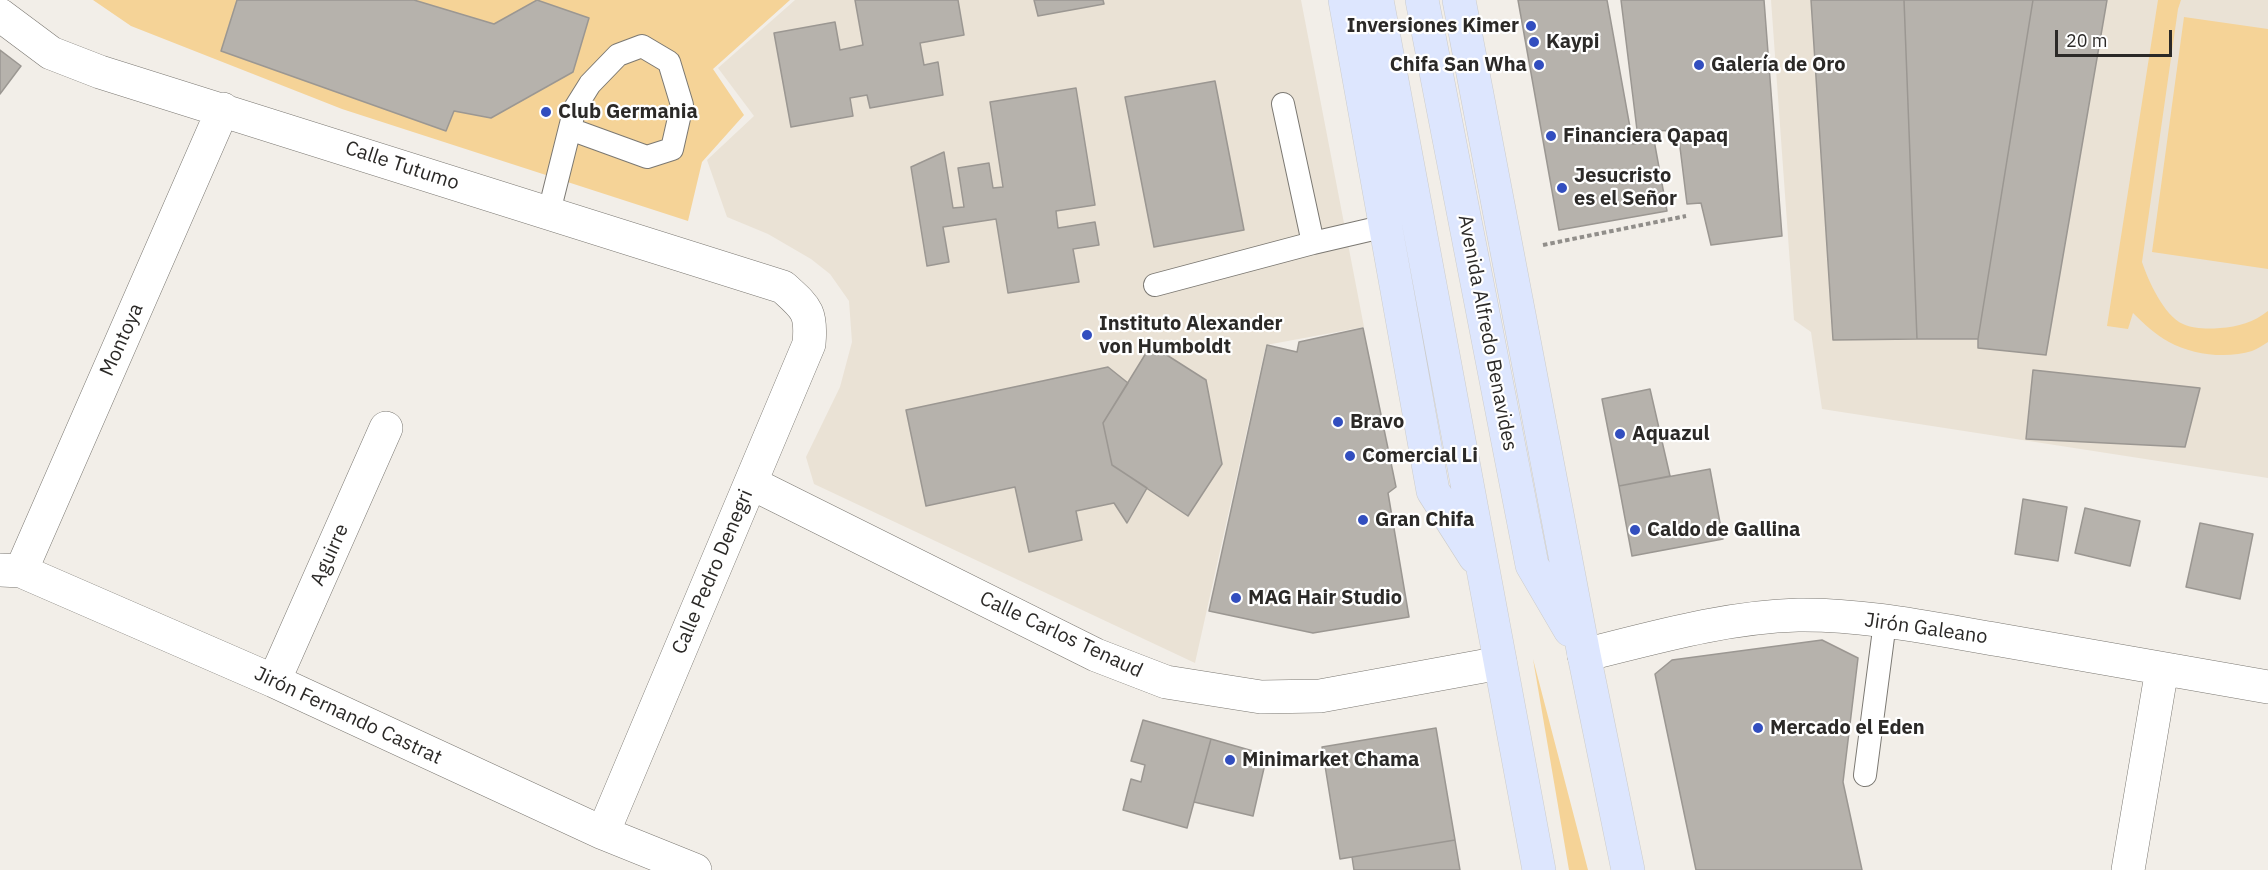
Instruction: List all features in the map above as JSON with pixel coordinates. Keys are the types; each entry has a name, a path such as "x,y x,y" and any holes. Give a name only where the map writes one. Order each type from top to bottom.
{"main road":[{"path":"1345,0 1432,491 1484,571"},
{"path":"1377,0 1539,870"},
{"name":"Avenida Alfredo Benavides","path":"1422,0 1533,565 1584,655"},
{"name":"Avenida Alfredo Benavides","path":"1459,0 1584,655 1628,870"}],"street":[{"name":"Calle Tutumo","path":"0,15 51,53 100,72 783,287 807,309"},
{"name":"Montoya","path":"10,571 223,109"},
{"name":"Calle Pedro Denegri","path":"603,833 809,344 811,328 807,309"},
{"name":"Aguirre","path":"274,681 386,428"},
{"name":"Calle Carlos Tenaud","path":"751,483 1096,655 1166,682 1261,697 1320,696 1500,663"},
{"name":"Jirón Fernando Castrat","path":"10,571 274,681 603,833 695,870"},
{"name":"Jirón Galeano","path":"1584,655 1676,633 1771,617 1800,615 1885,622 2268,687"},
{"path":"2128,870 2162,669"}],"lane":[{"path":"549,212 575,108 590,84 618,55 642,46 669,62 682,105 672,149 647,157 570,129"},
{"path":"1283,104 1313,243"},
{"path":"1155,285 1386,226"},
{"path":"1865,775 1885,622"}],"path":[{"path":"1542,245 1686,216"}],"shaded area":[{"name":"Club Germania","path":"93,0 790,0 713,69 744,115 702,162 688,221 342,109 131,26"},
{"name":"Instituto Alexander von Humboldt","path":"795,0 1301,0 1364,327 1266,345 1195,663 814,484 806,457 840,387 852,342 849,301 830,274 811,259 768,234 727,217 707,160 754,116 718,68"},
{"path":"1771,0 2268,0 2268,478 1822,409 1811,332 1794,320"},
{"path":"2158,0 2181,0 2142,262 2163,306 2183,324 2192,327 2220,328 2246,323 2268,311 2268,342 2252,351 2221,355 2188,350 2159,336 2133,313 2128,329 2107,326"},
{"path":"2184,17 2268,29 2268,269 2152,252"},
{"path":"1533,659 1588,870 1569,870"}],"building":[{"path":"237,0 414,0 494,24 537,0 589,18 573,72 491,118 454,111 446,131 221,51"},
{"path":"855,0 958,0 964,35 920,43 924,65 938,62 943,95 870,108 867,95 850,98 853,116 791,127 774,33 835,22 840,50 863,45"},
{"path":"1034,0 1103,0 1104,4 1038,16"},
{"path":"1518,0 1607,0 1633,144 1654,140 1667,211 1559,230"},
{"name":"Galería de Oro","path":"1621,0 1764,0 1782,236 1711,245 1701,203 1687,204 1678,131 1637,130"},
{"path":"1811,0 1904,0 1917,339 1833,340"},
{"path":"1904,0 2033,0 1978,339 1917,339"},
{"path":"2033,0 2107,0 2046,355 1978,348"},
{"path":"0,50 21,66 0,94"},
{"path":"1215,81 1244,230 1154,247 1125,97"},
{"path":"1076,88 1095,205 1056,211 1058,228 1095,222 1099,245 1073,249 1079,282 1008,293 996,219 943,227 949,262 927,266 911,167 944,152 953,208 964,207 958,168 989,163 993,188 1003,187 990,102"},
{"path":"1363,328 1396,487 1388,493 1409,617 1313,633 1209,611 1267,345 1297,352 1299,342"},
{"path":"1151,345 1206,380 1222,464 1188,516 1112,465 1103,423"},
{"path":"1108,367 1128,383 1103,423 1112,465 1147,488 1127,523 1114,503 1076,511 1082,540 1029,552 1015,487 926,506 906,410"},
{"path":"2033,370 2200,388 2185,447 2026,439"},
{"path":"1650,389 1670,476 1619,486 1602,399"},
{"path":"1710,469 1723,539 1632,556 1619,486"},
{"path":"2023,499 2067,507 2058,561 2015,554"},
{"path":"2085,508 2140,521 2130,566 2075,553"},
{"path":"2200,523 2253,534 2240,599 2186,587"},
{"name":"Mercado el Eden","path":"1822,640 1858,658 1843,782 1862,870 1696,870 1655,674 1672,660"},
{"path":"1143,720 1211,739 1187,828 1123,810 1131,779 1141,782 1145,765 1131,761"},
{"path":"1436,728 1455,840 1340,859 1322,747"},
{"path":"1211,739 1267,755 1253,816 1194,802"},
{"path":"1455,840 1460,870 1354,870 1352,857"}],"place":[{"name":"Inversiones Kimer","path":"1531,26"},
{"name":"Kaypi","path":"1534,42"},
{"name":"Chifa San Wha","path":"1539,65"},
{"name":"Galería de Oro","path":"1699,65"},
{"name":"Club Germania","path":"546,112"},
{"name":"Financiera Qapaq","path":"1551,136"},
{"name":"Jesucristo es el Señor","path":"1562,188"},
{"name":"Instituto Alexander von Humboldt","path":"1087,335"},
{"name":"Bravo","path":"1338,422"},
{"name":"Aquazul","path":"1620,434"},
{"name":"Comercial Li","path":"1350,456"},
{"name":"Gran Chifa","path":"1363,520"},
{"name":"Caldo de Gallina","path":"1635,530"},
{"name":"MAG Hair Studio","path":"1236,598"},
{"name":"Mercado el Eden","path":"1758,728"},
{"name":"Minimarket Chama","path":"1230,760"}]}
